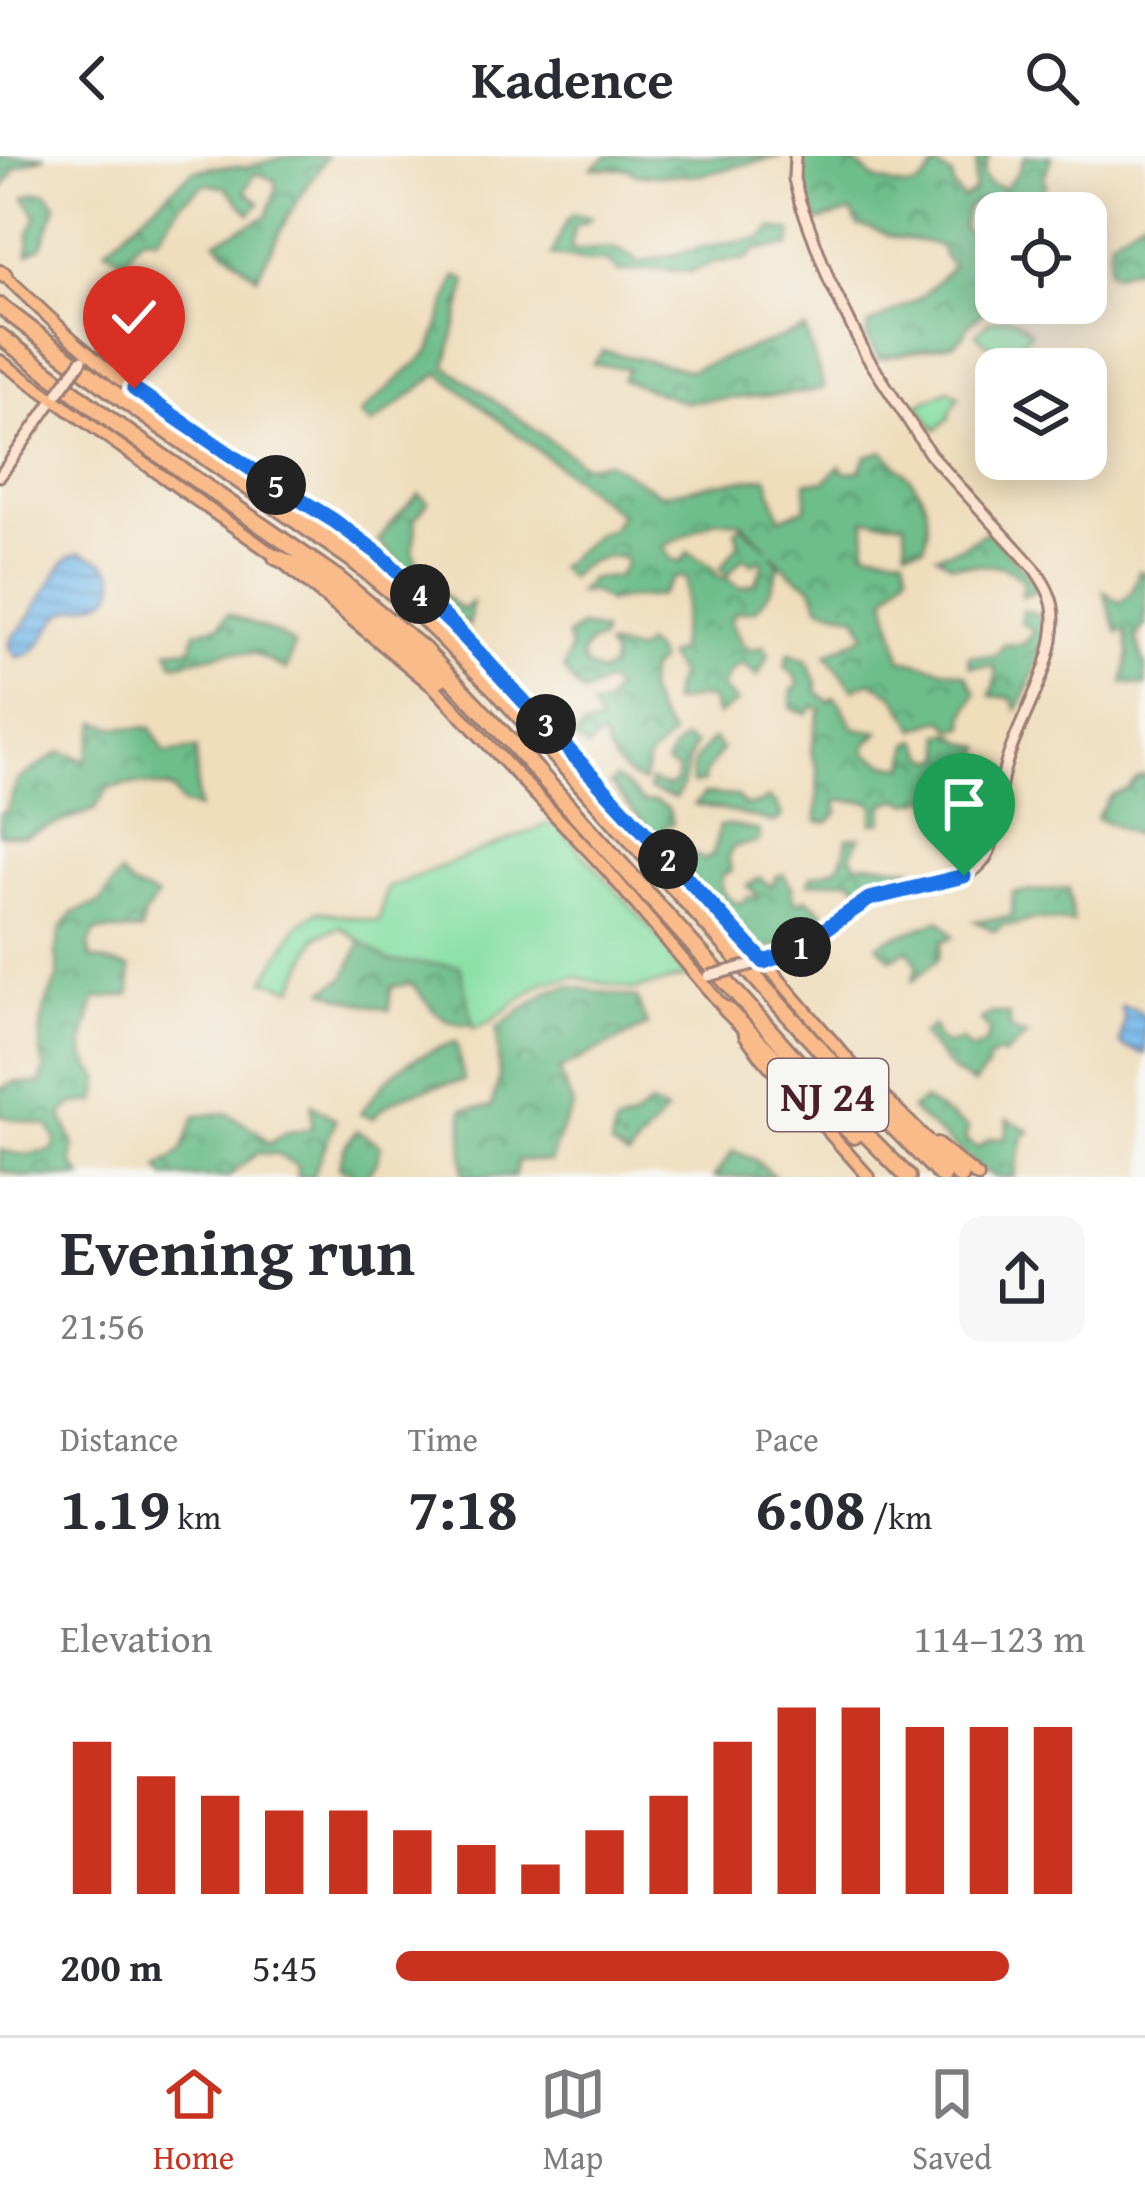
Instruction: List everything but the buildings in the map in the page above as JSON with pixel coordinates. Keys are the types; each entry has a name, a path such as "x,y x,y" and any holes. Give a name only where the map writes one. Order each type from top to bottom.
{"highway":[{"name":"NJ 24","path":"0,305 157,424 352,560 452,645 850,1084 943,1177"},
{"name":"NJ 24","path":"0,335 113,423 322,567 424,650 905,1177"},
{"path":"263,477 399,581 452,645"},
{"path":"276,557 326,586 436,674 509,741"},
{"path":"726,1009 877,1158 905,1177"},
{"path":"866,1080 961,1177"}],"main road":[{"path":"1,273 85,356 378,553 525,700 866,1080 978,1177"},
{"path":"0,361 56,396 276,557 435,688 705,977 764,1060 869,1177"},
{"path":"524,679 525,700"}],"street":[{"path":"705,977 792,952 869,899 953,880 970,873 986,857 1004,769 1037,686 1054,618 1052,600 1034,568 917,438 866,355 829,280 800,202 795,156"},
{"path":"0,476 85,356"}],"green space":[{"path":"0,156 46,156 17,167 0,192"},
{"path":"288,156 327,156 288,216 257,277 216,241 267,216 275,180 255,173 245,191 260,203 250,214 225,187 205,184 182,202 157,238 145,236 125,261 105,249 193,171 248,167"},
{"path":"607,156 782,156 700,175 592,168"},
{"path":"800,156 841,159 873,179 906,187 923,182 936,167 952,176 963,199 974,192 977,156 989,156 983,174 989,184 1005,188 1025,156 1052,156 1044,176 1046,186 1039,192 975,192 975,203 967,209 963,227 975,236 975,319 965,334 955,343 878,359 867,336 868,326 920,298 953,266 941,247 858,226 852,212 818,221 797,180"},
{"path":"47,193 56,205 42,246 28,254 29,233 37,216 24,197"},
{"path":"574,214 591,217 574,226 571,250 615,249 639,263 761,239 772,228 791,231 790,246 754,250 747,259 715,262 690,272 618,272 608,262 552,255"},
{"path":"1145,216 1145,265 1114,274 1108,270 1111,239"},
{"path":"456,276 467,281 446,366 584,465 608,462 661,494 767,477 780,518 806,508 806,482 825,481 840,466 845,472 860,471 866,456 883,451 920,493 927,530 924,546 906,548 905,522 865,519 866,550 905,555 908,571 886,598 901,659 966,674 976,693 965,715 966,727 953,729 943,719 916,729 894,695 871,681 853,689 826,655 865,635 857,616 820,606 811,586 772,554 779,566 771,590 756,610 736,612 730,621 744,647 763,646 769,654 758,676 741,663 730,672 721,689 737,702 717,715 711,699 672,703 679,675 667,657 678,650 686,578 675,577 661,595 608,602 592,591 578,593 590,579 617,577 626,563 623,557 593,561 569,578 558,567 597,534 613,528 620,514 439,373 371,425 360,414 430,351","holes":["715,520 742,522 768,549 742,525 735,530 739,543 720,570 728,575 743,557 753,564 760,559 763,563 756,583 741,588 688,552 681,562 671,559 663,547"]},
{"path":"987,324 1021,324 1031,332 1016,348 993,348 976,334"},
{"path":"805,329 824,388 801,393 684,402 622,379 628,368 593,364 603,351 690,370"},
{"path":"949,390 959,397 950,417 936,430 917,405"},
{"path":"419,494 428,502 415,519 414,556 431,582 455,605 462,610 472,602 469,626 378,542"},
{"path":"988,531 1035,581 1034,592 1022,596 1023,579 1002,566 951,564 937,555"},
{"path":"1139,571 1145,573 1145,625 1136,638 1145,686 1123,683 1129,654 1126,631 1118,633 1104,592 1121,603 1132,592"},
{"path":"1022,610 1048,617 1032,677 1017,710 1012,698 991,696 994,666 970,666 969,656 995,656 1004,645 1024,644 1035,631 1021,622"},
{"path":"228,614 294,645 286,670 254,653 228,652 174,664 168,650 191,648 196,631 219,626"},
{"path":"581,626 602,631 601,640 587,646 582,660 600,673 611,668 613,656 606,647 639,651 645,644 656,653 658,662 648,671 647,692 672,736 649,758 643,783 617,764 602,736 588,748 574,739 583,728 600,724 592,708 606,704 615,689 607,682 584,694 564,668 571,649 567,637"},
{"path":"789,653 807,661 816,691 829,702 834,697 854,728 879,732 865,753 906,767 910,743 918,740 928,757 936,760 945,757 942,734 954,733 964,742 983,747 978,761 956,763 946,773 942,788 965,796 961,809 930,799 908,803 901,799 884,804 882,822 872,823 875,807 871,802 841,800 828,823 817,821 818,771 811,752 821,710 813,706 807,714 791,706 792,690 799,685 785,666"},
{"path":"97,722 151,728 165,753 196,749 198,809 181,804 173,790 125,785 108,788 94,810 24,836 0,834 0,813 6,811 18,780 61,752 86,760"},
{"path":"684,739 695,745 676,798 649,790 650,781 668,787 676,782 678,770 666,764"},
{"path":"713,739 722,749 704,782 692,784 696,759"},
{"path":"1145,775 1141,837 1096,818 1111,795"},
{"path":"615,779 643,802 655,801 668,808 673,823 663,828 662,838 705,860 714,853 719,826 759,831 757,842 733,847 728,858 732,871 722,875 721,889 733,902 756,898 747,886 760,878 770,886 783,874 793,899 799,903 806,898 824,912 798,938 762,949 707,895 610,784"},
{"path":"704,794 736,796 746,806 768,798 782,816 775,822 695,804"},
{"path":"554,822 669,948 686,977 634,990 575,977 542,983 474,1029 460,966 389,961 341,927 317,936 293,988 265,980 297,926 318,911 379,922 387,888"},
{"path":"860,837 851,854 856,864 912,868 914,882 864,895 850,879 808,883 811,876 838,865 847,838"},
{"path":"120,874 131,887 157,897 143,917 141,931 95,931 89,944 90,958 130,968 130,995 95,999 84,1050 100,1078 97,1102 73,1104 62,1115 74,1146 72,1163 82,1177 24,1177 0,1170 0,1150 23,1155 52,1151 56,1140 49,1126 0,1116 0,1089 15,1082 40,1084 45,1068 42,1021 59,977 56,953 61,929 73,913 101,902"},
{"path":"1069,888 1073,923 1033,919 1002,925 995,931 975,921 1012,917 1013,893"},
{"path":"386,892 460,966 490,1022 474,1029 472,1024 452,1022 411,983 391,987 389,1010 325,990 345,977 361,942 341,927 317,936 293,988 265,980 297,926 318,911 379,922"},
{"path":"940,920 954,937 942,941 939,958 912,982 918,966 908,949 892,959 877,945"},
{"path":"568,986 637,998 647,1026 559,1070 573,1107 550,1162 518,1160 514,1177 463,1177 463,1109 491,1107 499,1080 497,1028 547,992"},
{"path":"992,1013 1009,1015 1011,1030 1027,1036 1004,1055 995,1054 987,1061 974,1084 953,1072 922,1035 933,1026 937,1039 947,1045 961,1040 971,1051 985,1044 990,1031 981,1020"},
{"path":"456,1042 464,1081 402,1097 374,1118 360,1114 400,1068"},
{"path":"924,1100 968,1128 965,1140 977,1148 991,1138 1005,1139 1008,1119 1030,1131 1023,1137 1014,1177 995,1177 977,1166 911,1110"},
{"path":"312,1104 336,1120 312,1177 297,1177 297,1166 277,1154 257,1153 228,1177 165,1177 159,1168 182,1151 195,1116 226,1113 269,1144 285,1133 312,1128"},
{"path":"650,1105 666,1112 628,1157 611,1146 615,1126 634,1119"},
{"path":"357,1130 381,1146 365,1177 339,1167 344,1148"},
{"path":"733,1151 754,1159 775,1177 714,1177"}],"water":[{"path":"80,553 107,565 114,574 114,589 103,600 63,613 39,646 17,657 10,648 11,639 63,563"},
{"path":"1123,1006 1145,1018 1145,1054 1120,1042"}],"route":[{"path":"134,389 378,553 525,700 764,962 805,945 869,899 964,876"}]}
